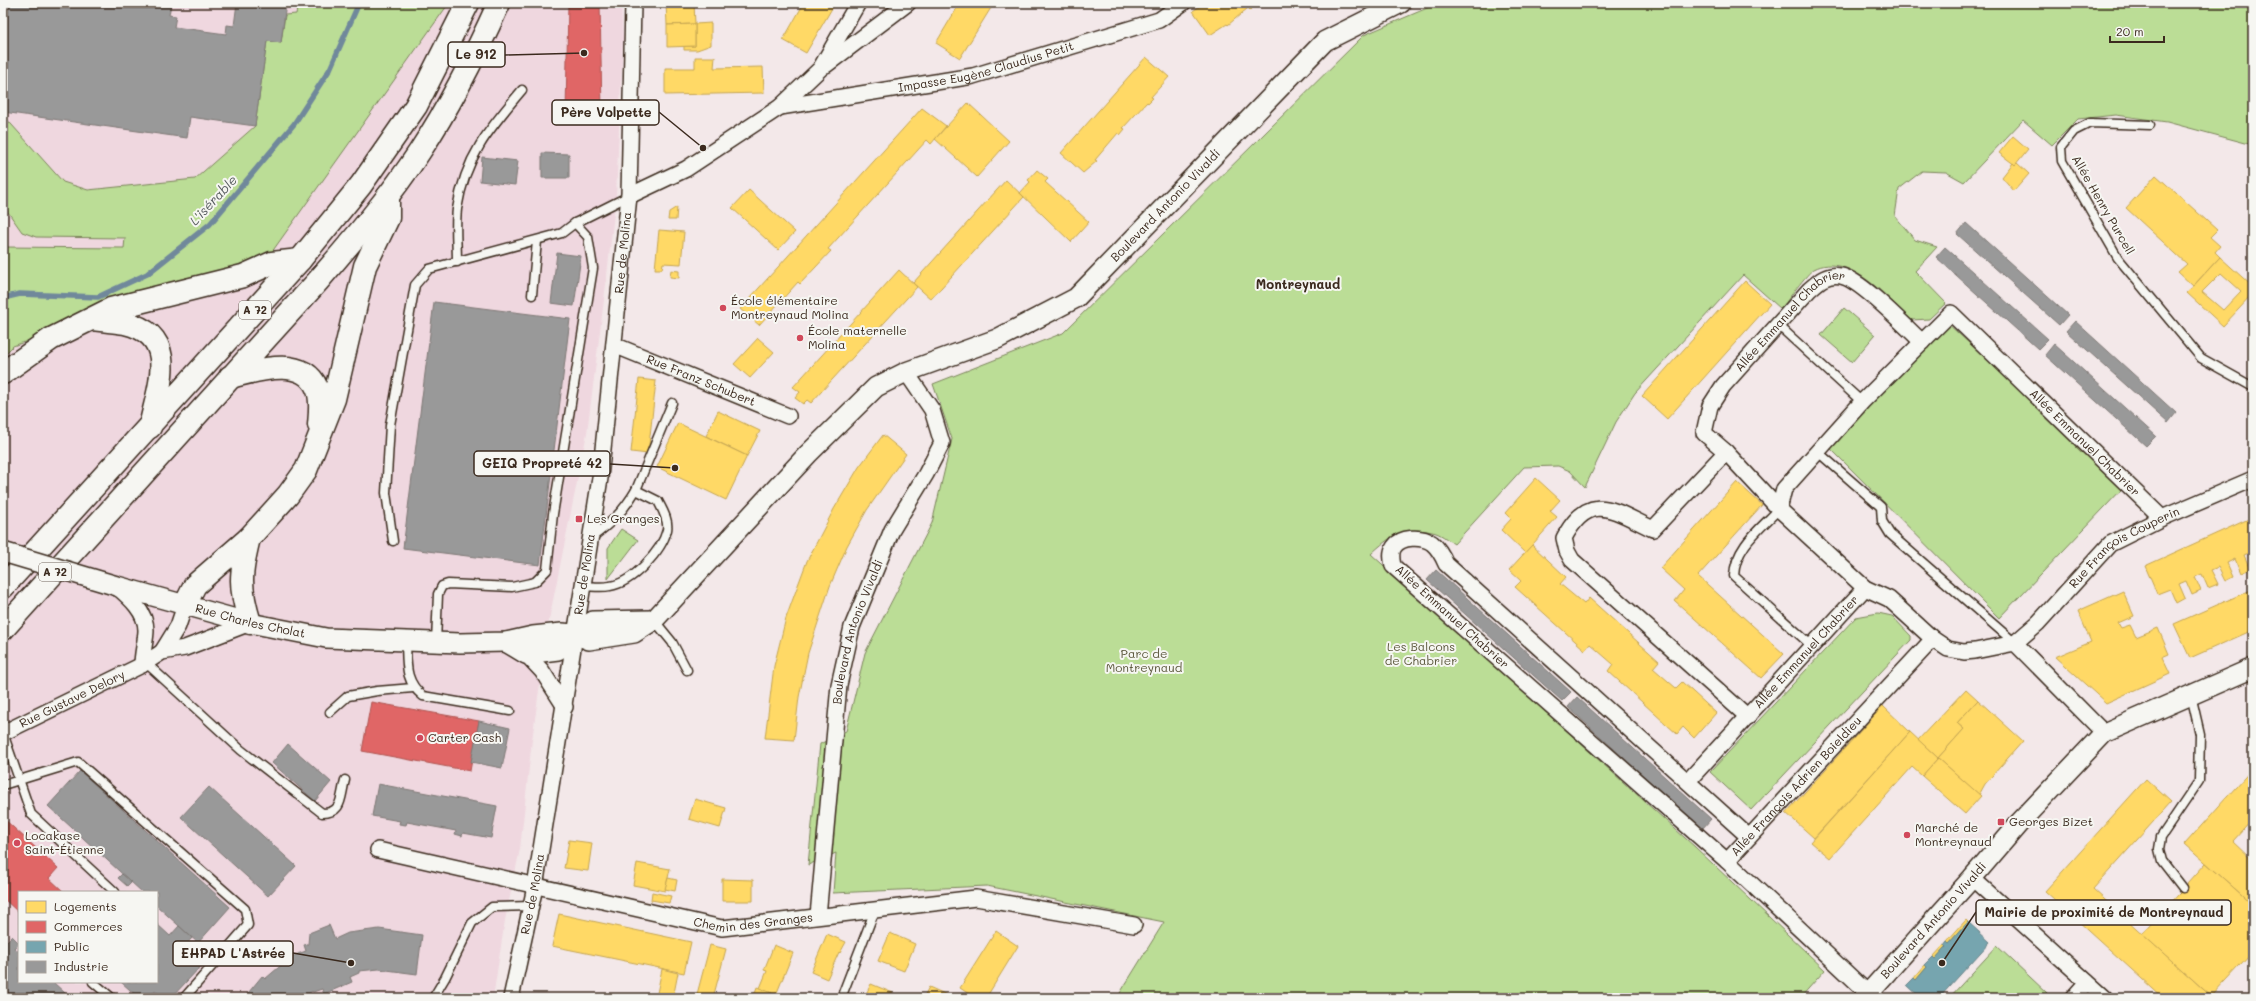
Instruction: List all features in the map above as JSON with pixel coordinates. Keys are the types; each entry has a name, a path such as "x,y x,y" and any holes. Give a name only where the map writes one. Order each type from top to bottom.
{"highway":[{"name":"A 72","path":"3,588 300,260 361,185 416,106 468,3"},
{"name":"A 72","path":"3,629 318,281 388,196 440,118 476,54 499,3"},
{"path":"185,605 195,585 249,538 288,495 306,470 334,399 365,266 388,218 388,196"},
{"path":"3,373 51,339 111,309 244,276 272,262 300,260"},
{"path":"90,319 126,323 147,333 161,350 162,370 150,427"},
{"path":"230,377 279,367 298,371 308,377 318,388 320,403 319,440"},
{"path":"249,538 241,570 243,599 250,623"}],"street":[{"name":"Rue de Molina","path":"511,998 535,887 565,707 574,634 600,478 630,196 633,3"},
{"path":"820,69 858,3"},
{"path":"630,196 686,169 749,129 780,107 820,69 908,3"},
{"name":"Impasse Eugène Claudius Petit","path":"780,107 973,76 1159,20 1183,3"},
{"name":"Boulevard Antonio Vivaldi","path":"654,620 808,454 876,387 906,372 997,339 1076,298 1325,41 1401,3"},
{"name":"Allée Emmanuel Chabrier","path":"1922,342 1857,283 1841,276 1831,276 1820,280 1723,386 1710,406 1704,433 1726,452 1779,509 1865,588 1889,599 1932,639 1948,649 1964,652 2015,643"},
{"name":"Allée Emmanuel Chabrier","path":"1779,509 1784,489 1862,402 1950,313 2162,518"},
{"name":"Rue Franz Schubert","path":"614,345 788,416"},
{"name":"Boulevard Antonio Vivaldi","path":"818,916 839,685 852,627 892,530 926,474 942,443 932,410 906,372"},
{"name":"Allée Emmanuel Chabrier","path":"1726,452 1652,529 1608,508 1596,506 1583,512 1572,523 1564,538 1567,551 1572,560 1748,717"},
{"name":"Rue François Couperin","path":"2015,643 2038,623 2110,544 2162,518 2253,479"},
{"name":"Allée Emmanuel Chabrier","path":"1727,861 1393,566 1391,556 1394,547 1402,541 1414,538 1424,539 1433,544 1446,564 1749,837"},
{"name":"Rue Charles Cholat","path":"3,552 250,623 326,638 436,642 506,642 548,634 574,634"},
{"path":"117,586 135,603 142,617 146,630 142,647 144,664"},
{"name":"Allée Emmanuel Chabrier","path":"1688,781 1865,588"},
{"name":"Rue Gustave Delory","path":"162,652 178,626 185,605"},
{"path":"526,654 558,650 574,634 593,621 654,620"},
{"name":"Rue Gustave Delory","path":"3,733 144,664 162,652 185,648 250,623"},
{"name":"Allée François Adrien Boieldieu","path":"1866,996 1727,861 1932,639"},
{"path":"506,642 526,654 542,671 565,707"},
{"path":"2015,643 2104,733"},
{"name":"Boulevard Antonio Vivaldi","path":"1866,996 2020,822 2104,733 2253,668"},
{"name":"Chemin des Granges","path":"378,850 535,887 722,928 976,898 1134,925"},
{"path":"1972,878 2105,998"},
{"path":"2073,998 2087,982"}],"lane":[{"path":"457,262 457,210 466,173 483,137 522,90"},
{"name":"Allée Henry Purcell","path":"2150,125 2090,123 2074,131 2061,147 2062,161 2118,258 2201,358 2253,387"},
{"path":"393,541 386,493 390,425 415,285 429,269 562,233 575,223 630,196"},
{"path":"436,642 438,594 442,586 454,584 512,586 535,582 547,570 553,514 593,268 588,238 575,223"},
{"path":"532,295 537,241"},
{"path":"1778,325 1862,402"},
{"path":"591,538 616,519 636,490 672,403"},
{"path":"1818,452 1881,507 1882,521 1890,534 2015,643"},
{"path":"582,586 611,586 628,579 640,571 660,545 667,529 665,515 658,501 636,490"},
{"path":"1779,509 1739,552 1734,562 1734,576 1812,646"},
{"path":"654,620 672,642 687,670"},
{"path":"406,641 409,680 413,688 423,696 510,711"},
{"path":"144,664 241,750 322,814 332,813 337,809 345,780"},
{"path":"330,712 348,696 377,691 413,688"},
{"path":"2183,888 2162,861 2159,849 2161,837 2199,781 2200,734 2191,695"},
{"path":"3,733 21,781 31,814 114,891"},
{"path":"3,785 21,781 78,762 246,909 248,925 184,998"},
{"path":"432,998 445,978 472,923 492,907 531,906"},
{"path":"841,998 875,910"},
{"path":"94,983 112,998"}],"shaded area":[{"path":"3,3 621,3 623,39 616,196 587,433 549,620 532,740 520,849 505,920 493,998 3,998"}],"green space":[{"path":"298,3 449,3 269,256 13,346 3,356 3,247 124,248 125,238 36,237 22,232 3,205 3,115 63,182 88,190 195,179 255,126 267,41 281,43 285,15 296,14"},
{"name":"Parc de Montreynaud","path":"1439,3 2253,3 2253,145 2167,122 2116,115 2078,119 2052,145 2023,120 1964,182 1946,172 1922,171 1899,189 1895,216 1915,240 1937,247 1915,271 1946,303 1929,319 1912,320 1868,280 1841,267 1827,265 1814,269 1802,281 1781,309 1743,275 1635,393 1616,422 1585,487 1570,471 1558,466 1524,467 1454,544 1438,534 1422,530 1414,530 1398,534 1385,542 1371,554 1695,847 1825,970 1800,998 1117,998 1164,922 987,886 833,893 836,853 808,865 820,744 846,731 865,653 932,523 952,439 933,384 1063,333 1364,35"},
{"path":"1844,308 1875,335 1852,362 1821,335"},
{"path":"1946,322 2125,486 1999,618 1829,447"},
{"path":"621,529 638,540 608,579 608,548"},
{"path":"1878,613 1892,616 1911,636 1911,640 1751,810 1710,772 1856,617"},
{"path":"1997,946 2047,993 2043,998 1949,998"}],"building: Logements":[{"path":"666,3 694,3 695,24 667,25"},
{"path":"804,3 835,3 806,53 783,40"},
{"path":"960,3 994,3 960,58 936,43"},
{"path":"1204,3 1256,3 1250,10 1248,8 1228,25 1227,24 1210,35 1193,11"},
{"path":"711,23 711,45 697,50 684,50 684,46 695,46 695,24"},
{"path":"695,24 695,46 667,47 667,25"},
{"path":"695,57 715,57 714,68 763,67 764,93 665,95 665,68 695,68"},
{"path":"1146,57 1169,77 1151,97 1153,98 1148,103 1147,102 1123,128 1125,129 1120,135 1118,133 1095,160 1097,161 1083,173 1061,153"},
{"path":"968,103 1009,141 977,177 935,139"},
{"path":"922,108 946,126 931,144 927,140 828,249 831,251 800,284 798,282 759,325 740,309"},
{"path":"2013,136 2028,149 2015,165 1999,153"},
{"path":"2013,163 2015,165 2017,163 2029,174 2014,191 2002,177"},
{"path":"1037,170 1048,179 1045,182 1089,222 1071,242 1020,193 1030,182 1028,180"},
{"path":"2156,175 2217,230 2210,237 2220,246 2215,252 2220,257 2193,286 2178,272 2187,264 2126,208"},
{"path":"1006,180 1024,197 931,299 913,283"},
{"path":"749,190 795,232 778,250 732,208"},
{"path":"677,207 676,220 668,220 669,212"},
{"path":"659,230 684,232 681,264 663,263 662,269 655,269"},
{"path":"2220,257 2253,287 2253,294 2223,326 2187,293","holes":["2221,273 2241,291 2223,310 2202,292"]},
{"path":"671,270 679,271 679,278 670,277"},
{"path":"899,270 917,287 811,403 807,400 803,404 795,398 800,392 793,387"},
{"path":"1745,281 1770,304 1667,419 1642,396"},
{"path":"758,338 774,352 750,378 734,364"},
{"path":"639,379 656,381 648,454 631,452"},
{"path":"718,411 760,431 747,456 706,436"},
{"path":"678,423 747,456 726,500 657,467"},
{"path":"883,435 906,454 867,510 847,546 830,586 808,653 799,697 794,740 765,738 774,666 786,618 807,561 834,509 859,467"},
{"path":"1536,478 1560,500 1550,511 1557,517 1525,553 1501,530 1511,519 1505,513"},
{"path":"1737,482 1762,505 1698,576 1784,654 1761,678 1675,601 1684,590 1660,568"},
{"path":"2253,517 2253,556 2251,552 2244,555 2250,569 2241,573 2235,559 2227,563 2233,577 2225,581 2218,567 2211,570 2218,584 2208,588 2202,574 2195,577 2201,591 2192,595 2186,581 2179,584 2185,598 2176,603 2170,589 2157,594 2145,566"},
{"path":"1532,545 1566,577 1560,584 1584,604 1589,598 1659,661 1653,668 1676,688 1682,682 1716,713 1694,738 1683,727 1677,734 1608,671 1613,664 1590,644 1585,650 1515,587 1521,581 1509,570"},
{"path":"2253,589 2253,630 2190,658 2174,624"},
{"path":"2123,591 2134,616 2118,623 2121,628 2130,625 2136,637 2158,628 2169,654 2162,657 2170,674 2106,703 2055,657 2091,642 2078,611"},
{"path":"1966,689 1978,700 1957,723 1964,729 1938,758 1918,740"},
{"path":"1978,700 2023,741 1985,784 1979,795 1938,758 1964,729 1957,723"},
{"path":"1883,706 1910,732 1814,838 1786,813"},
{"path":"1910,732 1938,758 1922,776 1912,767 1830,858 1811,842"},
{"path":"1938,758 1981,796 1965,814 1922,776"},
{"path":"2253,768 2253,819 2233,841 2253,860 2253,905 2185,844"},
{"path":"2146,779 2171,802 2093,889 2213,998 2163,998 2045,891"},
{"path":"695,799 726,808 720,828 689,819"},
{"path":"569,840 592,843 588,871 564,868"},
{"path":"637,863 670,869 665,891 633,885"},
{"path":"2206,863 2253,905 2253,951 2211,996 2142,934"},
{"path":"668,878 677,880 675,891 665,889"},
{"path":"722,879 753,880 753,901 722,901"},
{"path":"652,892 671,896 669,903 651,900"},
{"path":"559,914 691,942 684,973 552,946"},
{"path":"1966,920 1968,922 1949,943 1947,941"},
{"path":"996,931 1018,946 986,998 975,998 960,988"},
{"path":"890,933 915,944 904,971 878,961"},
{"path":"827,934 846,942 840,953 839,952 827,979 811,972"},
{"path":"710,945 726,949 713,998 696,998"},
{"path":"774,945 793,953 776,995 760,988 767,971 764,970"},
{"path":"1944,945 1946,947 1935,959 1933,957"},
{"path":"1925,965 1927,967 1916,980 1914,978"},
{"path":"662,969 678,973 673,998 656,998"},
{"path":"871,984 893,993 891,998 864,998"},
{"path":"757,987 776,995 775,998 753,998"},
{"path":"929,987 947,995 945,998 923,998"}],"building: Commerces":[{"path":"568,3 600,3 602,112 566,113"},
{"path":"371,702 479,721 470,771 362,751"},
{"name":"Locakase Saint-Étienne","path":"3,818 58,868 49,878 63,891 18,891 18,912 3,898"}],"building: Public":[{"path":"1968,922 1990,942 1939,998 1921,998 1907,985 1914,978 1916,980 1927,967 1925,965 1933,957 1935,959 1946,947 1944,945 1947,941 1949,943"}],"building: Industrie":[{"path":"3,3 164,3 171,4 169,15 176,16 174,27 226,34 227,25 234,26 237,3 286,3 281,43 267,41 255,126 190,117 187,138 3,112"},
{"path":"542,153 569,154 569,178 542,178"},
{"path":"482,157 518,161 515,185 480,181"},
{"path":"1966,223 2068,315 2059,325 1957,234"},
{"path":"1945,247 2048,339 2038,349 1936,257"},
{"path":"557,253 581,256 574,306 551,303"},
{"path":"434,302 570,319 540,565 403,548"},
{"path":"2075,321 2176,413 2168,423 2066,331"},
{"path":"2054,344 2156,436 2146,446 2045,355"},
{"path":"1436,570 1571,692 1562,701 1427,580"},
{"path":"1577,697 1711,819 1702,829 1568,707"},
{"path":"479,721 510,728 502,768 471,762"},
{"path":"288,744 331,782 315,801 272,763"},
{"path":"80,771 230,907 198,943 158,907 158,891 141,891 48,806"},
{"path":"378,784 497,806 491,838 463,833 462,836 455,834 456,831 407,822 406,825 399,824 400,821 372,816"},
{"path":"209,787 296,866 268,896 181,817"},
{"path":"122,874 131,882 127,886 118,878"},
{"path":"158,925 170,936 179,926 192,938 183,948 202,965 171,998 163,998 155,991 149,998 139,998 122,983 158,983"},
{"path":"329,925 335,939 348,933 379,929 422,935 417,974 379,969 359,971 359,973 350,977 352,982 324,994 322,989 312,991 303,998 244,998 262,976 265,979 292,956 306,951 304,945 308,944 309,933"},
{"path":"12,936 18,942 14,948 18,951 18,983 54,983 66,994 63,998 3,998 3,937 7,941"}],"waterway":[{"name":"L'isérable","path":"3,298 20,294 98,297 147,274 210,224 294,124 330,69 359,3"}],"place":[{"name":"Le 912","path":"584,53"},
{"name":"Père Volpette","path":"703,148"},
{"name":"École élémentaire Montreynaud Molina","path":"723,308"},
{"name":"École maternelle Molina","path":"800,338"},
{"name":"GEIQ Propreté 42","path":"675,468"},
{"name":"Les Granges","path":"579,519"},
{"name":"Carter Cash","path":"420,738"},
{"name":"Georges Bizet","path":"2001,822"},
{"name":"Marché de Montreynaud","path":"1907,835"},
{"name":"Locakase Saint-Étienne","path":"17,843"},
{"name":"EHPAD L'Astrée","path":"351,963"},
{"name":"Mairie de proximité de Montreynaud","path":"1942,963"}],"district":[{"name":"Montreynaud","path":"1298,284"}],"park label":[{"name":"Les Balcons de Chabrier","path":"1421,654"}]}
